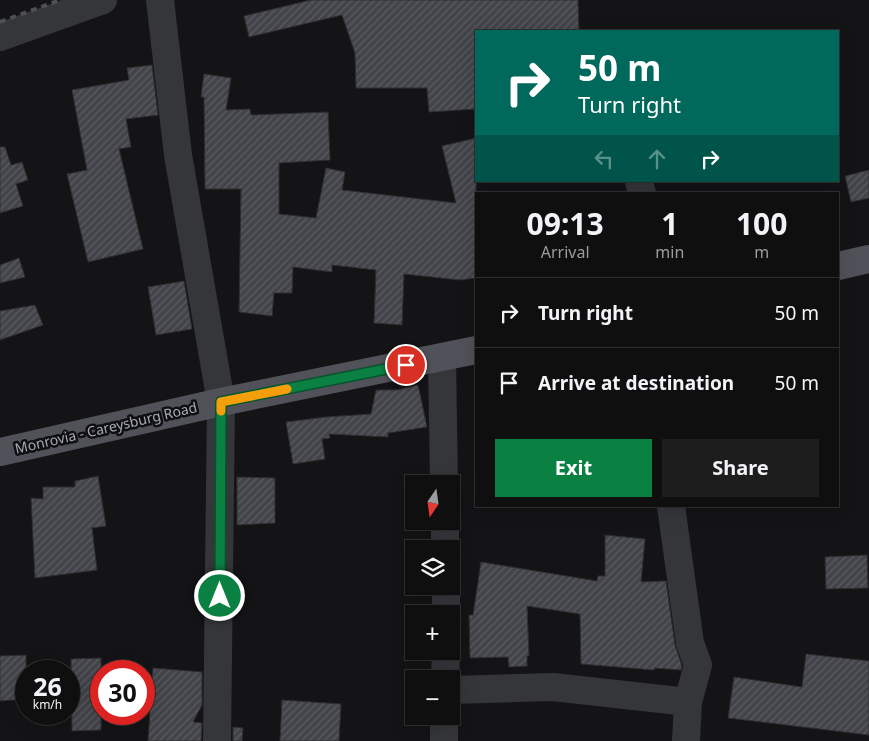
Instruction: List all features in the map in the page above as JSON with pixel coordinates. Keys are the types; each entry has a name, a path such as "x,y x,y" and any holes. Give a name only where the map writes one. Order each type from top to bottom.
{"main road":[{"path":"839,266 869,258"},
{"name":"Monrovia - Careysburg Road","path":"0,452 221,402 475,350"}],"street":[{"path":"0,37 103,0"},
{"path":"160,0 178,154 221,402 217,741"},
{"path":"442,358 444,475"},
{"path":"671,507 690,644 698,665 688,702 686,741"},
{"path":"460,690 553,686 688,702"},
{"path":"444,725 444,741"}],"building":[{"path":"311,0 578,0 579,30 475,30 475,109 429,112 427,88 356,88 355,53 342,15 249,37 244,16"},
{"path":"152,65 158,115 126,119 131,147 119,149 143,249 88,262 67,174 87,170 72,90 129,80 127,68"},
{"path":"204,74 231,78 226,110 250,109 251,115 328,112 330,160 279,163 279,214 316,218 326,168 345,172 342,190 456,203 442,146 475,138 475,278 460,280 404,274 402,325 374,323 376,270 332,265 332,272 293,267 292,293 274,293 272,316 239,312 241,189 205,189 204,97 201,97"},
{"path":"0,147 5,147 11,165 22,162 28,180 16,184 23,206 0,213"},
{"path":"869,170 869,198 851,202 845,176"},
{"path":"19,258 25,277 0,283 0,265"},
{"path":"184,281 192,329 156,335 148,287"},
{"path":"35,305 43,325 0,340 0,311"},
{"path":"418,385 427,427 388,433 388,437 329,434 330,438 322,439 325,459 293,464 286,422 371,414 376,390 397,390"},
{"path":"98,476 106,526 92,528 97,570 35,578 31,498 43,499 43,487 75,487 75,481"},
{"path":"237,477 275,478 275,523 237,525"},
{"path":"605,535 645,539 641,582 666,581 675,645 682,666 681,670 655,668 654,670 581,664 580,614 527,606 529,656 527,656 527,666 509,667 508,657 470,658 469,615 473,615 481,562 597,581 598,576 605,576"},
{"path":"867,555 868,588 826,589 825,557"},
{"path":"806,654 869,661 869,735 728,718 734,677 802,687"},
{"path":"26,655 26,660 15,660 15,700 0,701 0,656"},
{"path":"101,658 101,660 90,660 90,725 101,725 101,730 72,731 72,725 80,725 80,660 71,659"},
{"path":"155,668 202,672 202,705 193,722 202,723 201,741 148,741 149,725 155,725"},
{"path":"282,700 341,704 339,741 280,741"},
{"path":"233,727 243,728 242,741 233,741"}],"railway":[{"path":"0,22 60,0"}],"slow traffic":[{"path":"221,411 221,402 287,389"}],"route":[{"path":"220,596 221,402 406,365"}]}
